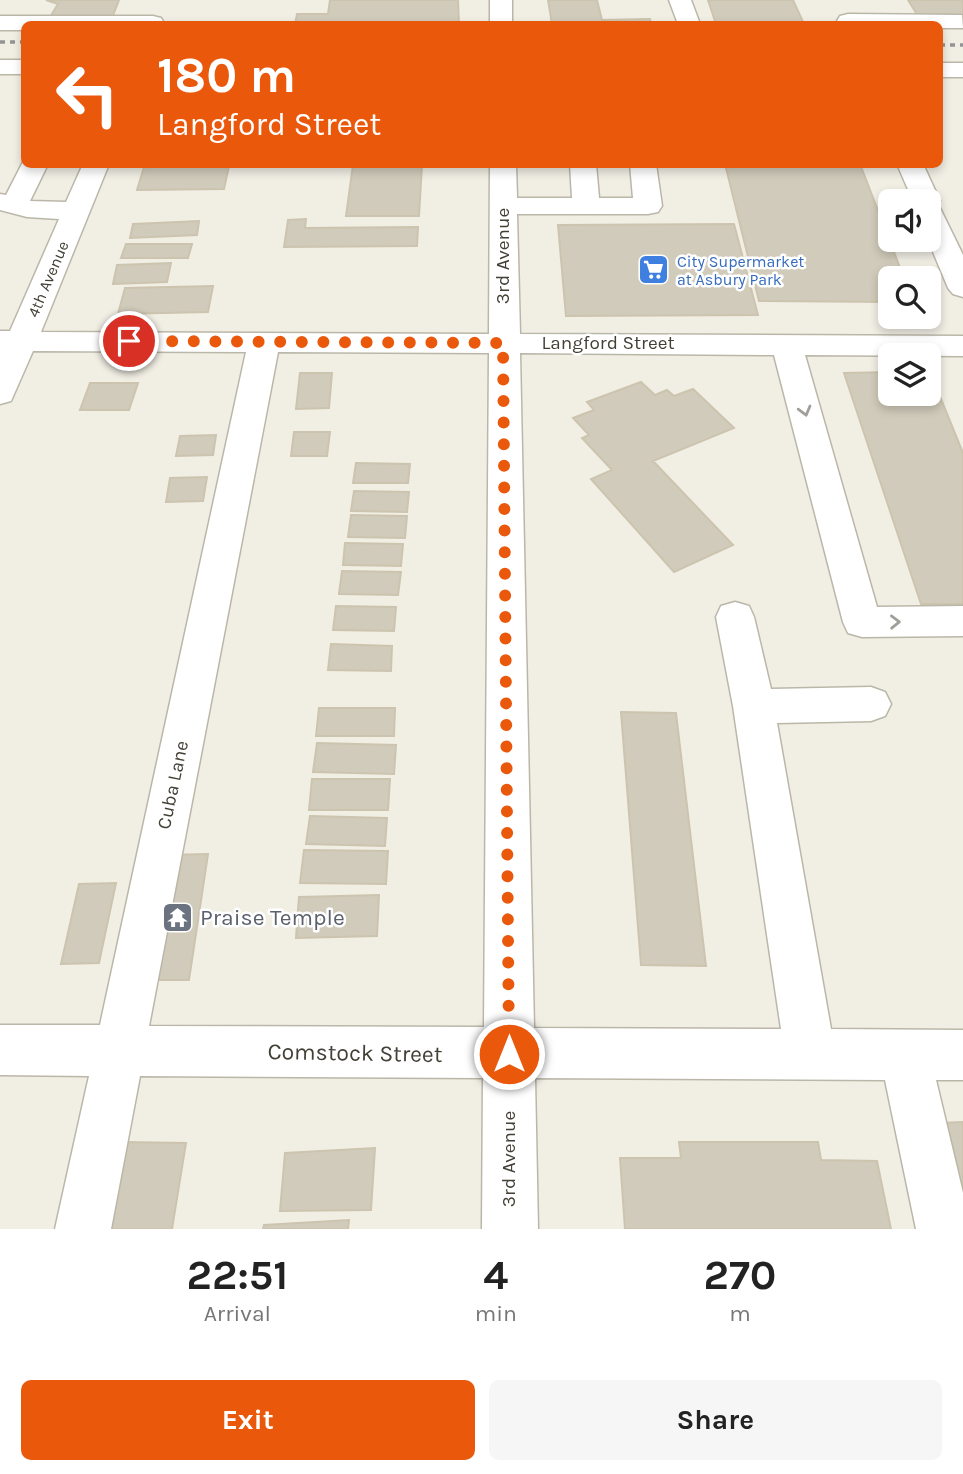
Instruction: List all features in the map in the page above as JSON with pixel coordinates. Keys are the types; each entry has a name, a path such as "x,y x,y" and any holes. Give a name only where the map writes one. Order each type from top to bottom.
{"street":[{"path":"154,21 163,0"},
{"path":"501,0 501,21"},
{"path":"680,0 688,21"},
{"path":"839,0 848,21"},
{"path":"892,0 901,21"},
{"path":"943,22 962,22"},
{"path":"0,23 21,23"},
{"path":"0,67 21,67"},
{"path":"943,70 963,70"},
{"path":"32,168 7,204 27,209 77,211"},
{"name":"4th Avenue","path":"0,393 11,341 77,211 94,168"},
{"name":"3rd Avenue","path":"503,168 510,1229"},
{"path":"583,168 586,206"},
{"path":"503,206 648,206 643,168"},
{"path":"912,168 921,189"},
{"path":"941,238 963,288"},
{"name":"Langford Street","path":"11,341 963,346"},
{"name":"Cuba Lane","path":"83,1229 264,342"},
{"path":"787,345 862,622 963,621"},
{"path":"735,617 754,706 810,1056"},
{"path":"754,706 872,704"},
{"name":"Comstock Street","path":"0,1050 963,1055"},
{"path":"905,1055 944,1229"}],"building":[{"path":"46,0 119,0 112,18 50,17 58,4"},
{"path":"330,0 458,0 459,21 296,21 297,14 328,14"},
{"path":"548,0 597,0 602,20 650,21 552,21"},
{"path":"708,0 793,0 803,21 715,21"},
{"path":"908,0 963,0 963,21 959,15 918,16"},
{"path":"144,168 229,168 224,189 137,190"},
{"path":"353,168 422,168 419,216 346,216"},
{"path":"726,168 862,168 878,211 878,252 894,252 899,266 878,266 878,302 759,301"},
{"path":"306,219 305,228 418,227 417,246 284,247 288,220"},
{"path":"199,221 197,235 130,238 133,224"},
{"name":"City Supermarket at Asbury Park","path":"734,224 758,315 566,316 558,225"},
{"path":"126,244 192,244 188,258 121,258"},
{"path":"171,263 167,282 113,284 117,265"},
{"path":"213,286 208,312 118,314 125,288"},
{"path":"878,372 878,406 941,406 941,399 963,453 963,604 921,604 844,373"},
{"path":"300,373 332,373 329,408 296,409"},
{"path":"641,382 655,395 667,390 674,396 693,389 734,428 653,461 733,545 674,572 591,479 612,470 582,438 589,435 573,418 594,410 587,402"},
{"path":"90,383 138,383 129,410 80,410"},
{"path":"294,432 330,432 327,456 291,456"},
{"path":"216,435 213,455 176,456 180,436"},
{"path":"356,463 410,464 408,483 353,483"},
{"path":"207,477 203,501 166,502 170,478"},
{"path":"354,491 409,492 407,512 351,511"},
{"path":"351,515 407,516 405,538 348,537"},
{"path":"345,543 403,544 401,566 343,565"},
{"path":"342,571 401,572 398,595 339,594"},
{"path":"336,606 396,607 394,631 333,630"},
{"path":"331,644 392,646 391,671 328,670"},
{"path":"319,708 395,708 394,736 316,736"},
{"path":"621,712 676,713 706,966 641,965"},
{"path":"317,743 396,745 394,774 313,772"},
{"path":"312,779 390,779 388,810 309,810"},
{"path":"310,816 387,818 385,846 306,844"},
{"path":"304,850 388,851 386,884 300,883"},
{"name":"Praise Temple","path":"208,854 189,980 144,980 167,855"},
{"path":"116,883 99,963 61,964 79,884"},
{"path":"379,895 377,936 296,938 299,897"},
{"path":"963,1122 963,1199 941,1123"},
{"path":"123,1142 186,1143 172,1229 105,1229"},
{"path":"679,1142 818,1142 821,1160 877,1161 891,1229 625,1229 620,1158 681,1158"},
{"path":"375,1148 371,1210 280,1211 285,1153"},
{"path":"349,1220 348,1229 263,1229 264,1225"}],"railway":[{"path":"0,42 21,42"},
{"path":"943,45 963,45"}],"place":[{"name":"City Supermarket at Asbury Park","path":"654,270"},
{"name":"Praise Temple","path":"177,917"}],"route":[{"path":"129,341 503,343 509,1054"}]}
